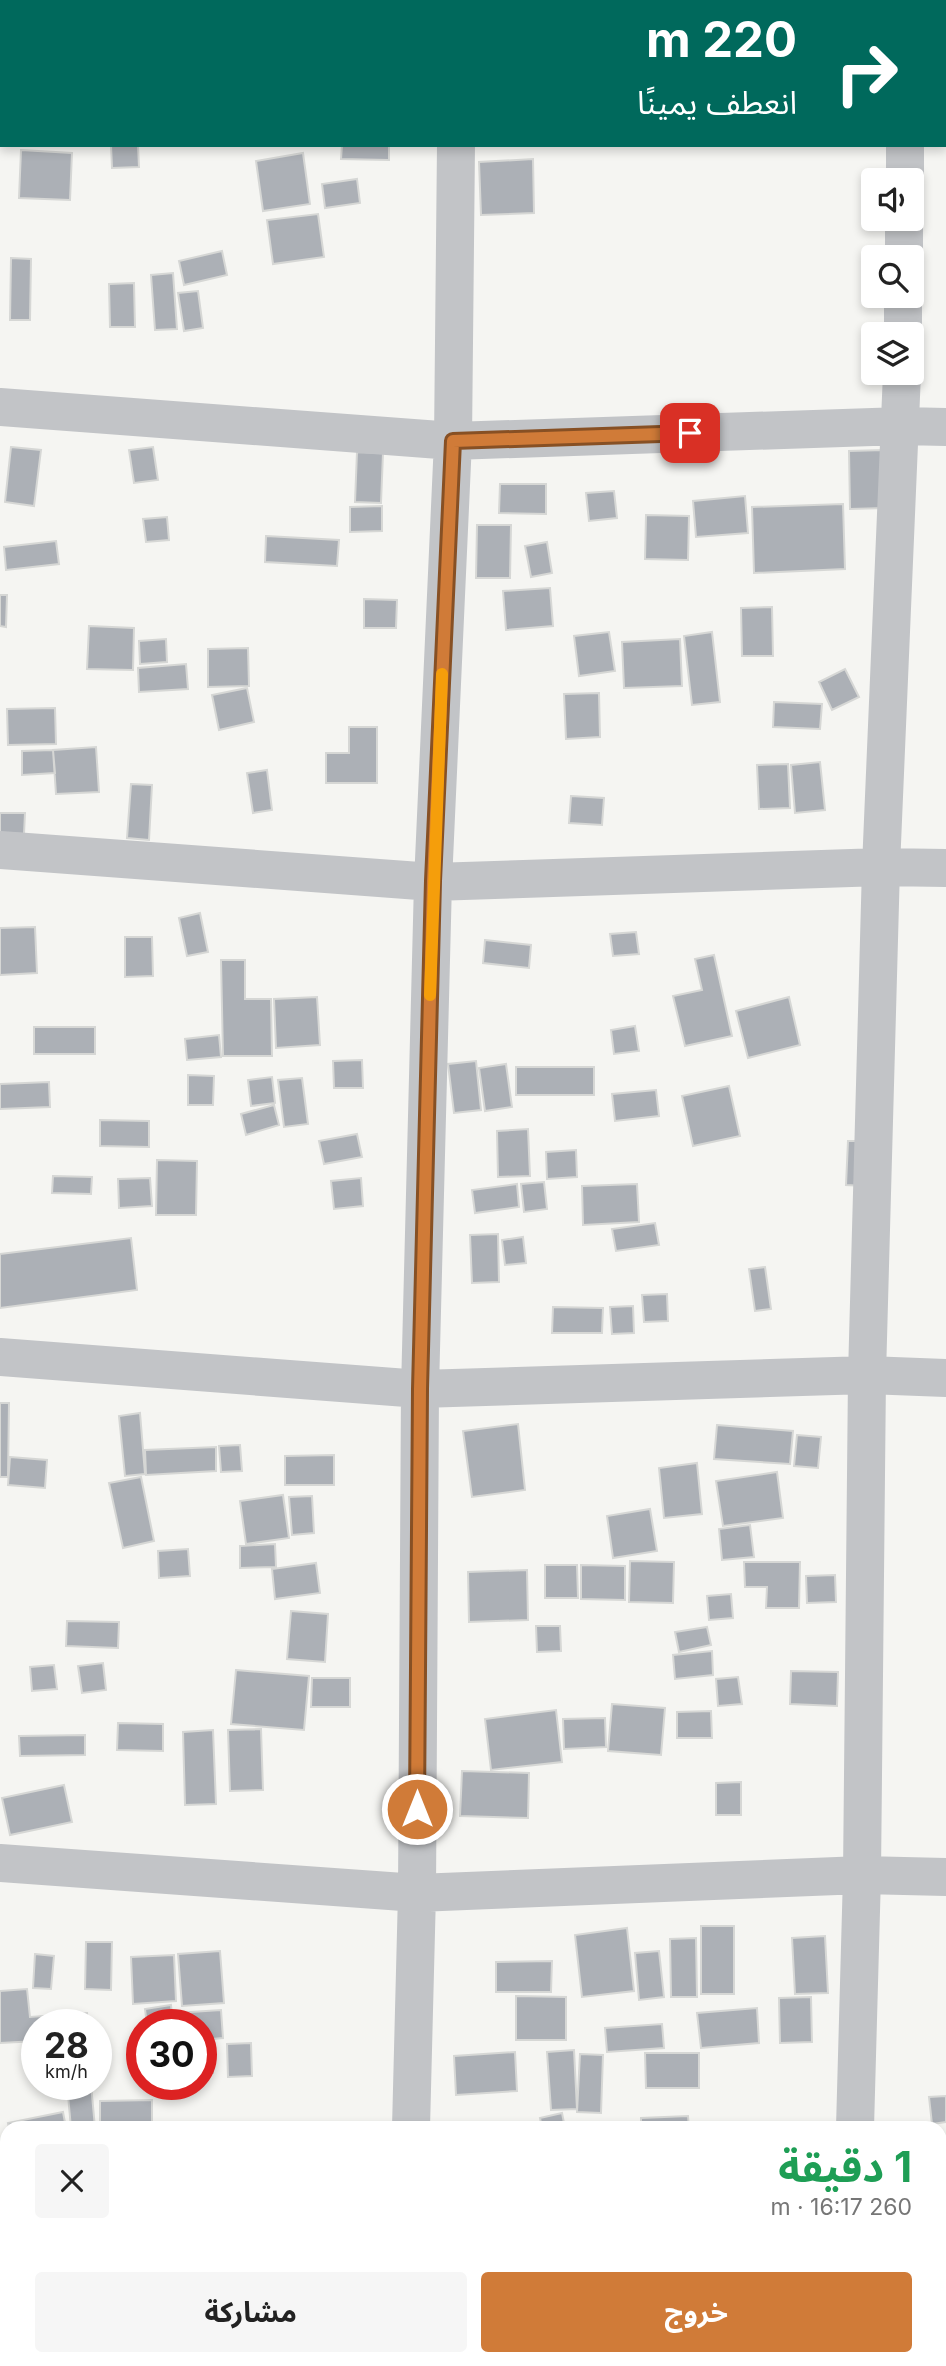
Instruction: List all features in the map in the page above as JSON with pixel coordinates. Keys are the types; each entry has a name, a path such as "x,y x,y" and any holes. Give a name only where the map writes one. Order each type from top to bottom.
{"street":[{"path":"411,2121 417,1892 420,1389 433,881 453,441 456,147"},
{"path":"905,147 905,168"},
{"path":"855,2121 862,1875 867,1375 881,867 902,385"},
{"path":"0,407 453,441 902,426 946,427"},
{"path":"0,850 433,881 881,867 946,868"},
{"path":"0,1357 420,1389 867,1375 946,1378"},
{"path":"0,1863 417,1892 862,1875 946,1877"}],"building":[{"path":"111,147 138,147 139,167 112,168"},
{"path":"342,147 389,147 389,160 341,159"},
{"path":"21,150 72,153 70,200 19,198"},
{"path":"303,153 310,204 263,211 256,161"},
{"path":"533,159 534,213 481,215 479,162"},
{"path":"357,179 360,203 325,208 322,184"},
{"path":"318,214 324,257 273,264 267,220"},
{"path":"222,251 227,275 184,285 179,261"},
{"path":"11,258 31,259 30,320 10,320"},
{"path":"173,273 177,329 155,330 151,275"},
{"path":"134,283 135,327 110,327 109,284"},
{"path":"198,291 203,328 184,331 178,293"},
{"path":"11,447 41,450 34,506 5,502"},
{"path":"153,447 158,480 134,483 129,450"},
{"path":"884,450 885,508 850,509 849,451"},
{"path":"357,452 383,453 381,503 355,502"},
{"path":"500,484 546,484 546,514 499,513"},
{"path":"614,491 617,518 589,521 586,493"},
{"path":"745,496 748,533 696,537 693,501"},
{"path":"843,504 845,569 754,573 752,507"},
{"path":"382,506 382,531 350,532 350,507"},
{"path":"646,515 689,516 688,560 645,559"},
{"path":"167,517 169,540 146,542 143,519"},
{"path":"477,525 511,525 510,578 476,578"},
{"path":"266,536 339,540 337,566 265,562"},
{"path":"56,541 59,564 6,570 4,547"},
{"path":"547,542 552,573 531,577 525,546"},
{"path":"550,588 553,626 506,630 503,591"},
{"path":"0,595 7,595 6,627 0,626"},
{"path":"364,599 397,600 396,628 364,628"},
{"path":"772,607 773,656 742,656 741,608"},
{"path":"89,626 134,628 133,670 87,669"},
{"path":"609,632 615,671 579,676 574,636"},
{"path":"712,632 720,702 692,705 684,636"},
{"path":"166,639 167,662 140,664 139,641"},
{"path":"680,639 682,686 624,688 622,642"},
{"path":"248,648 249,686 208,687 208,649"},
{"path":"186,664 188,689 139,692 138,668"},
{"path":"845,669 859,697 832,710 819,682"},
{"path":"247,688 254,722 219,730 212,695"},
{"path":"599,693 600,737 566,739 564,694"},
{"path":"774,702 822,704 820,729 773,727"},
{"path":"55,708 56,744 8,745 7,709"},
{"path":"349,727 377,727 377,783 326,783 326,753 349,753"},
{"path":"96,747 99,792 56,794 53,750"},
{"path":"53,750 55,773 22,775 22,751"},
{"path":"820,762 825,810 795,813 791,765"},
{"path":"788,764 790,808 759,809 757,765"},
{"path":"267,770 272,810 253,813 247,773"},
{"path":"131,784 152,785 149,840 127,838"},
{"path":"571,796 604,798 602,825 569,823"},
{"path":"0,813 25,813 24,834 0,833"},
{"path":"200,913 208,952 187,956 179,918"},
{"path":"35,927 37,973 0,975 0,928"},
{"path":"636,932 639,954 613,956 610,934"},
{"path":"125,937 152,937 153,976 125,977"},
{"path":"485,940 531,945 529,968 483,963"},
{"path":"714,955 732,1036 685,1046 673,996 702,990 695,959"},
{"path":"221,960 245,960 245,999 271,999 272,1056 223,1056"},
{"path":"317,997 320,1045 276,1048 274,999"},
{"path":"789,997 800,1045 748,1058 736,1011"},
{"path":"635,1026 639,1051 614,1054 611,1030"},
{"path":"34,1027 95,1027 95,1054 34,1054"},
{"path":"219,1035 221,1057 187,1060 185,1039"},
{"path":"362,1060 363,1088 334,1088 333,1061"},
{"path":"476,1061 481,1110 454,1113 448,1064"},
{"path":"506,1064 512,1107 485,1111 479,1068"},
{"path":"516,1067 594,1067 594,1095 516,1095"},
{"path":"188,1075 214,1076 213,1105 188,1105"},
{"path":"272,1077 275,1103 251,1106 248,1080"},
{"path":"302,1078 308,1124 284,1127 278,1080"},
{"path":"49,1082 50,1107 0,1109 0,1084"},
{"path":"729,1086 740,1136 693,1146 682,1096"},
{"path":"656,1090 659,1116 615,1121 612,1094"},
{"path":"274,1105 279,1125 246,1135 241,1114"},
{"path":"100,1120 149,1121 149,1147 100,1146"},
{"path":"528,1129 530,1176 498,1177 497,1131"},
{"path":"357,1134 362,1157 324,1164 319,1141"},
{"path":"848,1141 868,1141 865,1186 846,1185"},
{"path":"576,1150 577,1177 547,1179 546,1152"},
{"path":"157,1160 197,1161 196,1215 156,1215"},
{"path":"53,1176 92,1177 91,1194 52,1193"},
{"path":"150,1178 152,1206 119,1208 118,1179"},
{"path":"361,1178 363,1206 334,1209 331,1181"},
{"path":"544,1182 547,1209 524,1212 521,1184"},
{"path":"517,1184 519,1207 475,1213 472,1190"},
{"path":"637,1184 639,1222 583,1225 582,1186"},
{"path":"655,1223 659,1245 616,1251 612,1229"},
{"path":"498,1234 499,1282 472,1283 470,1235"},
{"path":"523,1237 526,1263 505,1265 502,1240"},
{"path":"131,1238 137,1290 0,1308 0,1254"},
{"path":"765,1267 771,1309 755,1311 749,1269"},
{"path":"667,1294 668,1321 644,1322 642,1295"},
{"path":"633,1306 634,1333 612,1334 610,1307"},
{"path":"553,1307 603,1308 602,1333 552,1333"},
{"path":"0,1403 9,1403 8,1477 0,1477"},
{"path":"140,1413 145,1474 125,1476 119,1416"},
{"path":"518,1424 525,1490 472,1497 463,1431"},
{"path":"717,1425 793,1431 790,1464 714,1459"},
{"path":"797,1435 821,1437 818,1468 794,1466"},
{"path":"240,1445 242,1471 221,1472 219,1446"},
{"path":"216,1447 216,1471 146,1475 145,1450"},
{"path":"334,1455 334,1485 285,1485 285,1456"},
{"path":"10,1457 47,1460 45,1488 8,1485"},
{"path":"697,1463 702,1514 664,1518 659,1468"},
{"path":"777,1472 783,1518 723,1526 716,1481"},
{"path":"141,1477 154,1541 123,1548 109,1483"},
{"path":"283,1495 289,1538 246,1544 240,1501"},
{"path":"312,1496 314,1533 292,1535 289,1497"},
{"path":"650,1509 657,1551 613,1558 607,1516"},
{"path":"750,1525 754,1557 722,1560 719,1529"},
{"path":"275,1544 276,1567 240,1568 240,1546"},
{"path":"188,1549 190,1576 159,1578 158,1551"},
{"path":"630,1561 674,1562 673,1603 629,1602"},
{"path":"744,1562 800,1562 799,1608 766,1608 767,1587 745,1587"},
{"path":"316,1563 320,1593 275,1599 272,1569"},
{"path":"545,1565 577,1565 578,1598 545,1598"},
{"path":"581,1565 625,1566 625,1600 581,1599"},
{"path":"527,1570 528,1620 469,1622 468,1572"},
{"path":"835,1575 836,1602 807,1603 806,1576"},
{"path":"731,1594 733,1618 709,1620 707,1596"},
{"path":"291,1611 328,1614 325,1662 287,1659"},
{"path":"67,1621 119,1622 118,1648 66,1646"},
{"path":"536,1626 560,1626 561,1651 537,1652"},
{"path":"707,1627 711,1645 679,1652 675,1632"},
{"path":"712,1651 713,1675 675,1679 673,1655"},
{"path":"103,1663 106,1690 82,1693 78,1666"},
{"path":"54,1665 57,1689 32,1691 30,1667"},
{"path":"236,1670 309,1676 304,1730 231,1724"},
{"path":"791,1671 838,1672 837,1706 790,1704"},
{"path":"738,1677 742,1704 718,1706 716,1679"},
{"path":"312,1678 350,1678 350,1707 311,1707"},
{"path":"612,1704 665,1708 661,1755 608,1751"},
{"path":"556,1710 562,1762 491,1770 485,1719"},
{"path":"711,1711 712,1738 677,1738 677,1712"},
{"path":"605,1718 606,1747 564,1749 563,1719"},
{"path":"118,1723 163,1724 163,1751 117,1750"},
{"path":"261,1729 263,1790 230,1791 228,1730"},
{"path":"213,1730 216,1804 185,1805 183,1732"},
{"path":"85,1735 85,1755 20,1756 19,1736"},
{"path":"462,1771 529,1773 528,1818 460,1816"},
{"path":"741,1782 741,1815 716,1815 716,1783"},
{"path":"64,1785 72,1822 10,1835 2,1798"},
{"path":"701,1926 734,1926 734,1994 701,1994"},
{"path":"627,1928 634,1991 582,1997 575,1935"},
{"path":"825,1936 828,1993 795,1994 792,1938"},
{"path":"696,1938 697,1997 671,1997 670,1939"},
{"path":"86,1942 112,1942 111,1990 85,1989"},
{"path":"220,1951 224,2003 182,2006 178,1954"},
{"path":"659,1951 664,1997 639,2000 635,1953"},
{"path":"35,1954 54,1956 51,1989 33,1988"},
{"path":"174,1955 176,2001 133,2004 131,1957"},
{"path":"552,1961 551,1992 496,1992 496,1962"},
{"path":"27,1989 29,2009 21,2009 21,2042 0,2043 0,1991"},
{"path":"516,1996 566,1997 566,2040 516,2040"},
{"path":"811,1997 812,2042 780,2043 779,1998"},
{"path":"171,2005 171,2009 145,2009"},
{"path":"757,2008 759,2043 701,2048 697,2013"},
{"path":"217,2010 221,2010 223,2038 217,2039"},
{"path":"662,2024 664,2048 607,2052 605,2028"},
{"path":"251,2043 252,2076 228,2077 227,2044"},
{"path":"574,2050 577,2109 551,2110 547,2052"},
{"path":"515,2052 517,2091 456,2095 454,2056"},
{"path":"645,2053 699,2053 699,2088 646,2088"},
{"path":"580,2054 603,2055 601,2113 577,2112"},
{"path":"946,2096 946,2121 932,2121 929,2097"},
{"path":"68,2100 92,2100 94,2121 70,2121"},
{"path":"152,2100 152,2121 100,2121 100,2101"},
{"path":"63,2112 65,2121 18,2121"},
{"path":"562,2113 564,2121 541,2121 540,2118"},
{"path":"688,2116 688,2121 641,2121 641,2118"}],"slow traffic":[{"path":"430,995 442,674"}],"route":[{"path":"417,1809 420,1389 433,881 453,441 690,433"}]}
